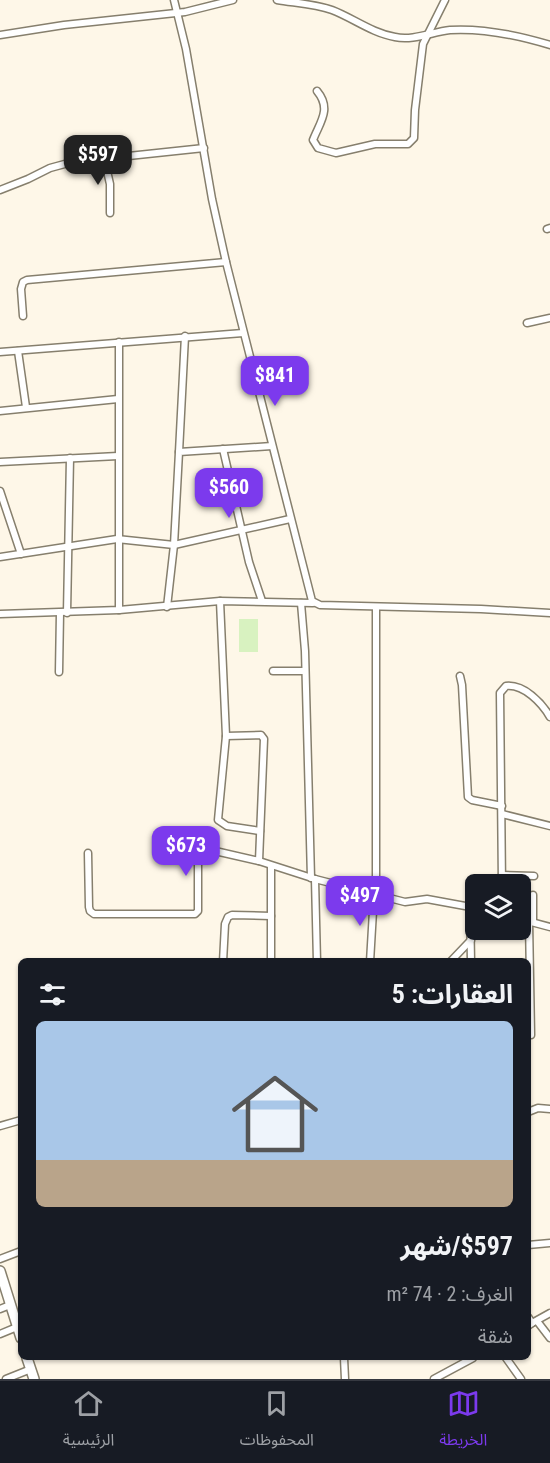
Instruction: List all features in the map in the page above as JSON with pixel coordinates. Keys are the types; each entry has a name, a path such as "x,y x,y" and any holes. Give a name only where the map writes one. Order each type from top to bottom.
{"main road":[{"path":"0,1271 17,1327"},
{"path":"28,1360 34,1379"}],"street":[{"path":"174,0 226,262 306,583 314,603"},
{"path":"0,35 177,12 230,0"},
{"path":"277,0 329,9 347,16 360,25 393,37 415,37 467,29 512,34 550,45"},
{"path":"317,91 323,98 325,106 324,115 313,140 318,148 336,153 375,144 408,144 414,138 423,44 445,0"},
{"path":"0,190 57,165 204,148"},
{"path":"104,158 110,184 110,213"},
{"path":"23,316 21,289 23,282 27,280 226,262"},
{"path":"527,322 550,318"},
{"path":"0,352 243,333"},
{"path":"167,607 174,545 185,336"},
{"path":"118,342 118,610"},
{"path":"18,351 26,407"},
{"path":"0,411 118,399"},
{"path":"179,452 272,446"},
{"path":"223,449 241,529 262,601"},
{"path":"0,462 118,456"},
{"path":"59,672 69,548 70,458"},
{"path":"0,491 21,554"},
{"path":"0,557 117,539 174,545 290,519"},
{"path":"220,601 226,736 218,820 227,826 260,831"},
{"path":"0,614 118,610 220,601 550,613"},
{"path":"301,603 317,958"},
{"path":"376,608 376,882"},
{"path":"273,671 305,670"},
{"path":"460,676 468,797 472,800 502,806"},
{"path":"502,874 500,693 506,686 517,687 538,702 550,717"},
{"path":"226,736 261,735 264,739 260,861"},
{"path":"502,814 550,826"},
{"path":"88,854 89,907 94,914 195,914 198,911 199,849 207,848 405,902 427,899 465,906"},
{"path":"271,866 272,958"},
{"path":"370,958 374,894"},
{"path":"533,895 531,922 550,927"},
{"path":"223,958 225,924 228,917 232,915 271,916"},
{"path":"454,958 471,940"},
{"path":"471,940 471,958"},
{"path":"531,940 531,1035"},
{"path":"531,1111 538,1108 550,1109"},
{"path":"0,1126 18,1121"},
{"path":"531,1245 550,1242"},
{"path":"0,1259 18,1252"},
{"path":"0,1309 10,1305"},
{"path":"550,1313 532,1323 550,1338"},
{"path":"0,1334 17,1327"},
{"path":"344,1360 345,1379"},
{"path":"434,1379 468,1360"},
{"path":"507,1360 520,1379"},
{"path":"6,1379 31,1369"}],"green space":[{"path":"239,619 258,619 258,652 239,652"}]}
